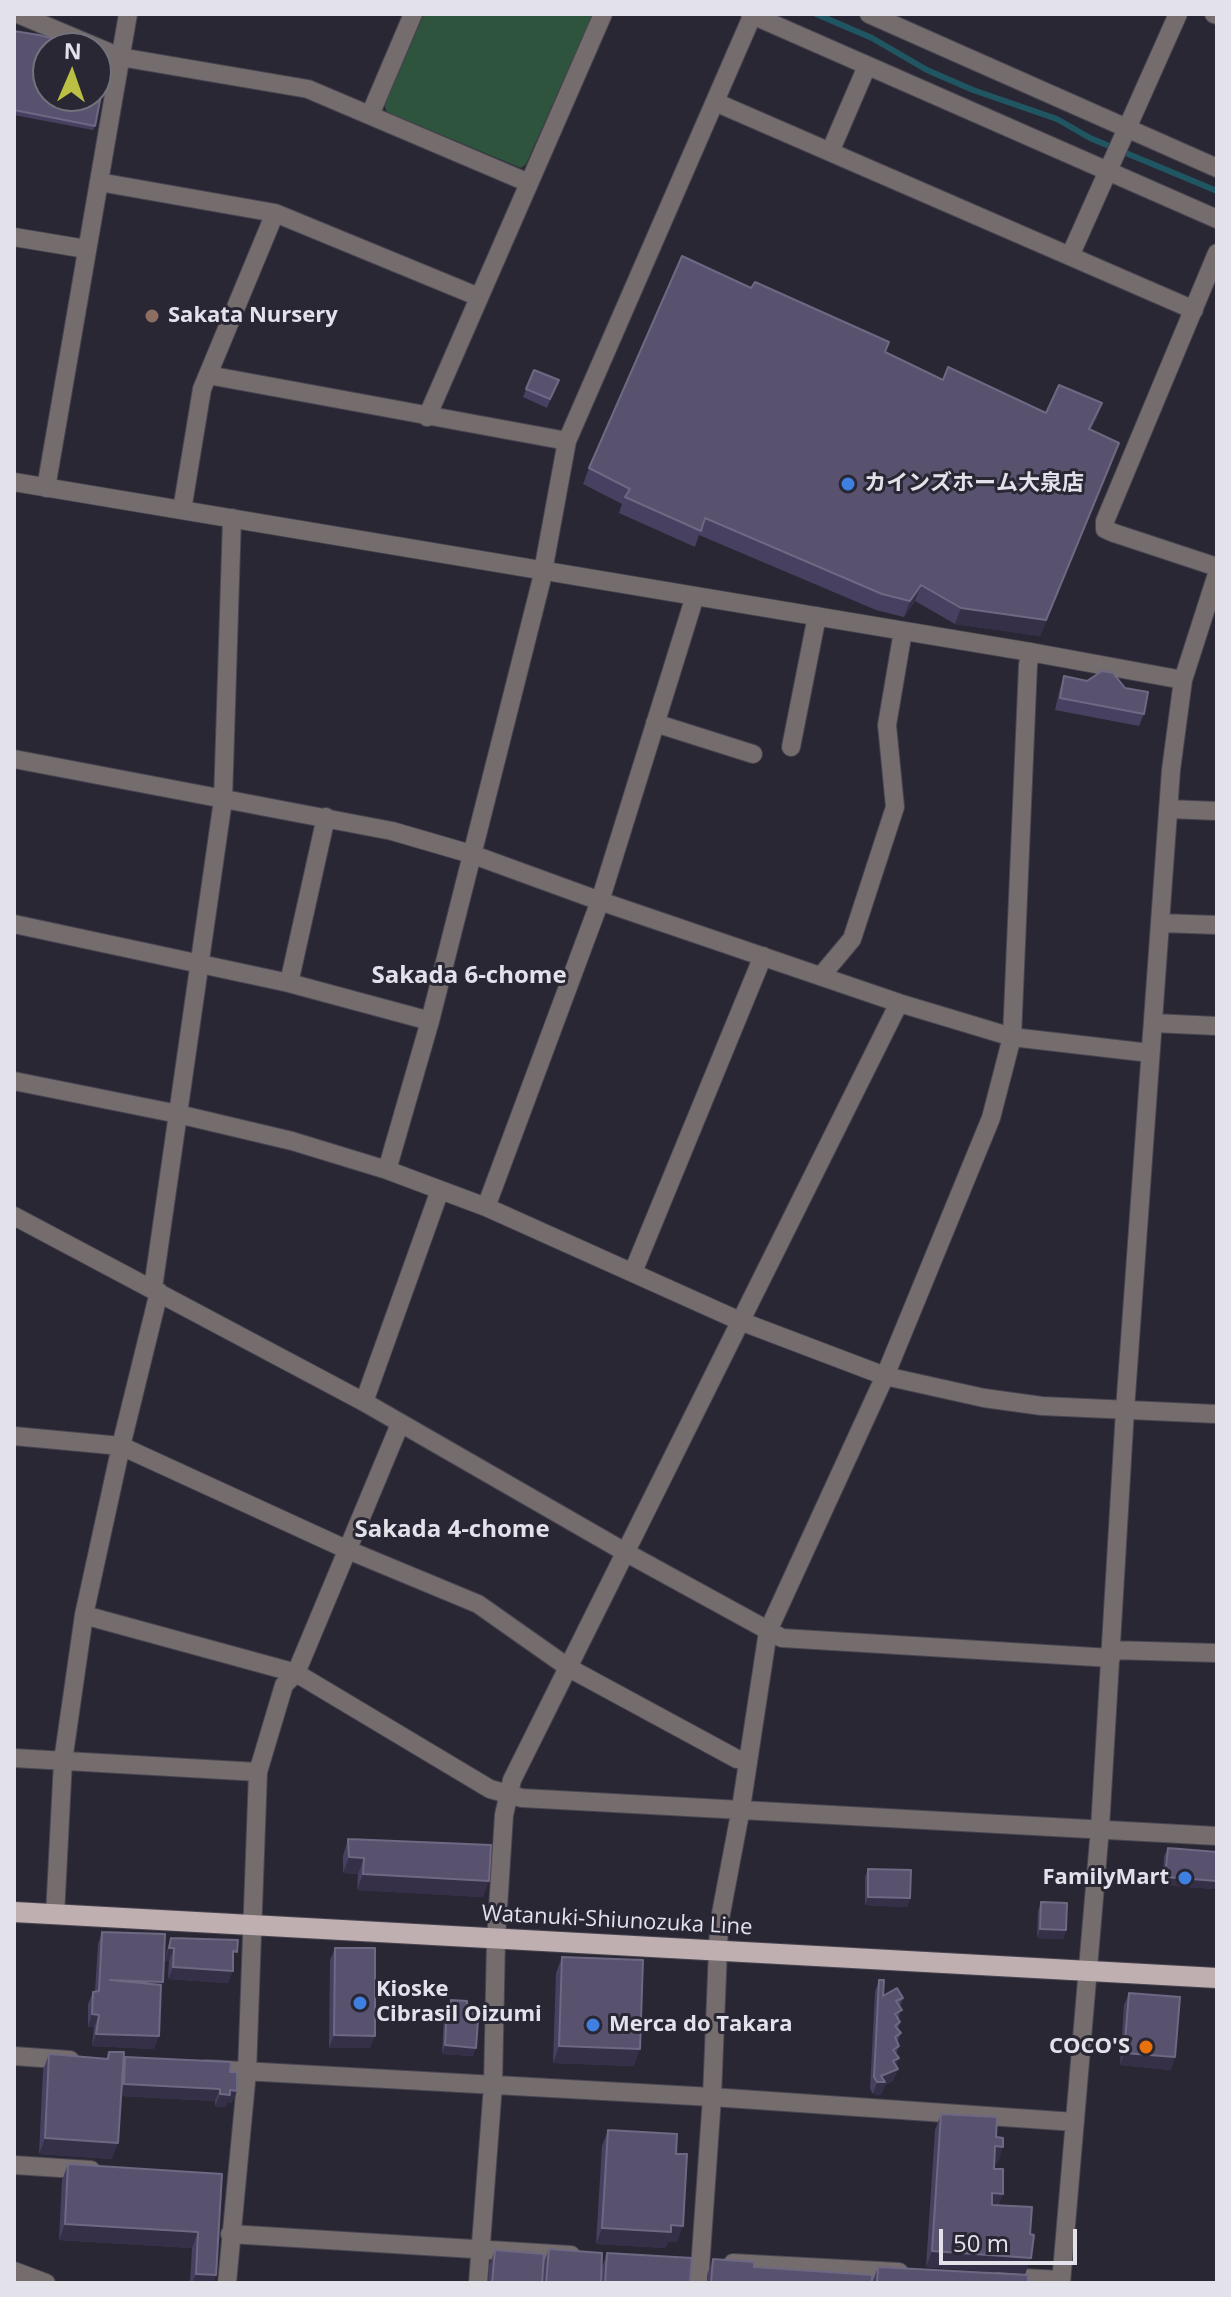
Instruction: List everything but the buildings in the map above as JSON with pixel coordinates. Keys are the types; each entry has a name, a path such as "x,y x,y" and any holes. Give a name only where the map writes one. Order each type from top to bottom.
{"main road":[{"name":"Watanuki-Shiunozuka Line","path":"14,1912 1217,1978"}],"street":[{"path":"18,14 120,57 308,89 529,183"},
{"path":"46,488 128,14"},
{"path":"370,115 413,14"},
{"path":"427,417 603,14"},
{"path":"387,1170 430,1021 543,570 567,441 752,14 1217,219"},
{"path":"869,14 1217,168"},
{"path":"1070,256 1178,14"},
{"path":"830,152 867,66"},
{"path":"715,102 1194,310"},
{"path":"99,182 275,213 479,297"},
{"path":"182,510 202,389 275,213"},
{"path":"14,237 86,249"},
{"path":"1217,253 1105,521 1105,529 1217,567"},
{"path":"208,375 567,441"},
{"path":"14,482 1183,680"},
{"path":"55,1915 63,1761 84,1615 156,1290 223,800 232,518"},
{"path":"983,2276 1061,2282 1100,1828 1125,1410 1168,809 1183,680 1217,574"},
{"path":"486,1207 600,901 695,596"},
{"path":"791,747 817,616"},
{"path":"821,976 852,939 895,807 887,725 903,631"},
{"path":"699,2283 693,2261 712,2097 719,1924 741,1808 768,1631 885,1376 991,1118 1012,1037 1030,652"},
{"path":"655,723 753,754"},
{"path":"14,759 392,831 471,854 899,1003 1012,1037 1150,1053"},
{"path":"1168,809 1217,811"},
{"path":"289,983 326,817"},
{"path":"1161,923 1217,925"},
{"path":"14,924 289,983 430,1021"},
{"path":"633,1272 763,956"},
{"path":"478,2283 493,2085 496,1939 507,1794 899,1003"},
{"path":"1153,1023 1217,1026"},
{"path":"14,1081 292,1141 387,1170 486,1207 740,1321 885,1376 984,1398 1042,1406 1217,1414"},
{"path":"364,1402 440,1190"},
{"path":"14,1216 364,1402 782,1638 1111,1654 1217,1653"},
{"path":"227,2283 230,2234 228,2178 247,2072 250,1924 258,1772 284,1685 296,1673 400,1424"},
{"path":"14,1436 121,1446 348,1550 478,1604 569,1668 737,1759 747,1760"},
{"path":"84,1615 296,1673 490,1789 522,1798 1217,1836"},
{"path":"14,1758 258,1772"},
{"path":"14,2056 92,2061"},
{"path":"185,2067 712,2097 1075,2122"},
{"path":"14,2165 109,2171"},
{"path":"230,2234 590,2256"},
{"path":"693,2261 920,2273"},
{"path":"14,2271 46,2283"}],"green space":[{"path":"424,14 593,14 526,164 521,168 387,112 384,105"}],"waterway":[{"path":"816,14 872,38 927,70 973,90 1057,119 1090,138 1217,191"}],"place":[{"name":"Sakata Nursery","path":"152,316"},
{"name":"カインズホーム大泉店","path":"848,484"},
{"name":"FamilyMart","path":"1185,1878"},
{"name":"Kioske Cibrasil Oizumi","path":"360,2003"},
{"name":"Merca do Takara","path":"593,2025"},
{"name":"COCO'S","path":"1146,2047"}],"district":[{"name":"Sakada 6-chome","path":"469,976"},
{"name":"Sakada 4-chome","path":"452,1530"}]}
